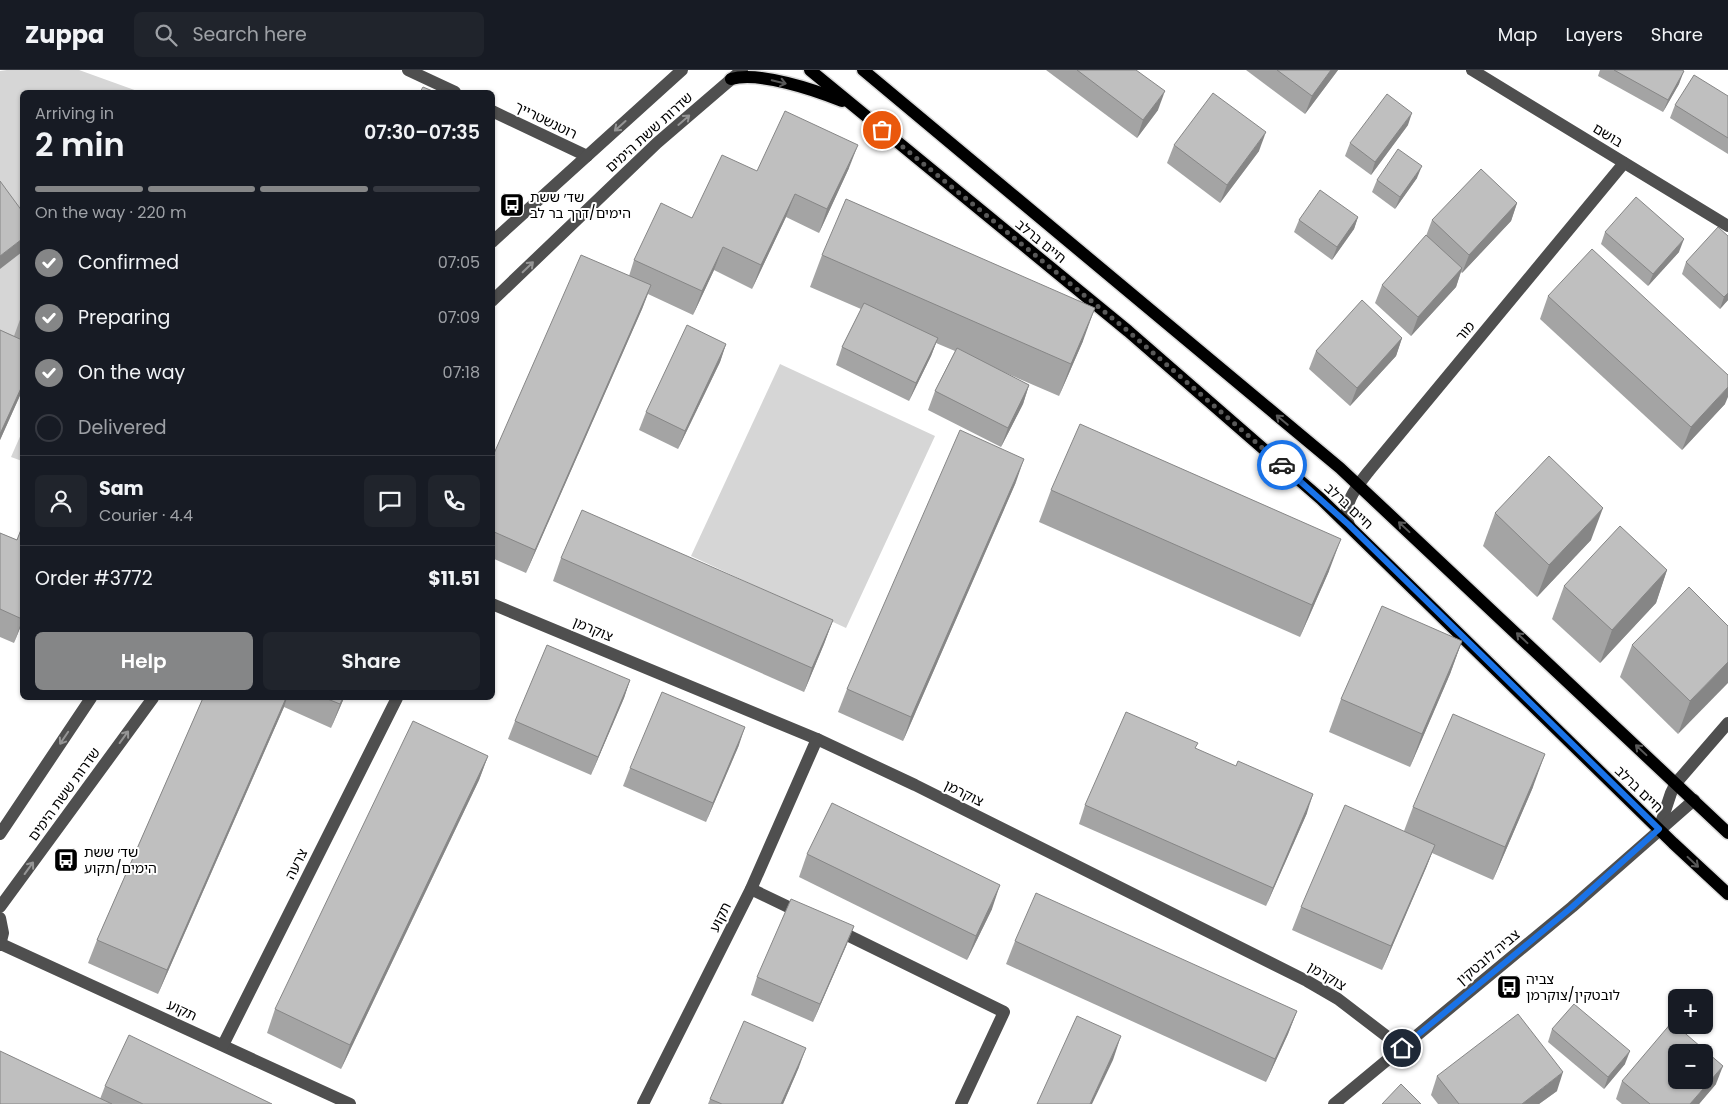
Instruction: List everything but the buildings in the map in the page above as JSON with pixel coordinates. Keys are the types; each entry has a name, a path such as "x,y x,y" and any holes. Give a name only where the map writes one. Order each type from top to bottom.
{"main road":[{"name":"חיים ברלב","path":"810,70 1128,331 1349,525 1659,829 1728,894"},
{"name":"חיים ברלב","path":"863,70 1359,484 1728,833"},
{"path":"731,79 738,77 763,78 793,85 851,105"}],"street":[{"path":"408,70 450,90"},
{"name":"שדרות ששת הימים","path":"495,239 682,70"},
{"name":"שדרות ששת הימים","path":"495,298 657,143 742,70"},
{"name":"בושם","path":"1472,70 1728,226"},
{"name":"רוטנשטרייך","path":"495,112 587,156"},
{"name":"מור","path":"1349,525 1346,519 1348,506 1359,484 1624,163"},
{"name":"צוקרמן","path":"495,605 817,739 915,785 1307,980 1338,999 1402,1048"},
{"name":"שדרות ששת הימים","path":"0,834 91,700"},
{"name":"שדרות ששת הימים","path":"0,907 152,700"},
{"name":"צרעה","path":"223,1045 396,700"},
{"name":"צביה לובטקין","path":"1659,829 1676,783 1728,723"},
{"name":"תקוע","path":"642,1104 751,889 817,739"},
{"name":"צביה לובטקין","path":"1334,1104 1572,907 1694,800"},
{"path":"751,889 1004,1012 961,1104"},
{"path":"0,918 3,933 0,944"},
{"name":"תקוע","path":"0,944 350,1104"}],"shaded area":[{"path":"79,70 134,90 20,90 20,329 14,337 0,334 0,71"},
{"path":"780,364 935,436 846,628 691,556"},
{"path":"20,437 20,460 11,457"}],"way so far":[{"path":"882,130 1128,331 1282,465"}],"place":[{"name":"שד׳ ששת הימים/דרך בר לב","path":"512,205"},
{"name":"שד׳ ששת הימים/תקוע","path":"66,860"},
{"name":"צביה לובטקין/צוקרמן","path":"1509,987"}],"route":[{"path":"1282,465 1349,525 1659,829 1572,907 1402,1048"}]}
